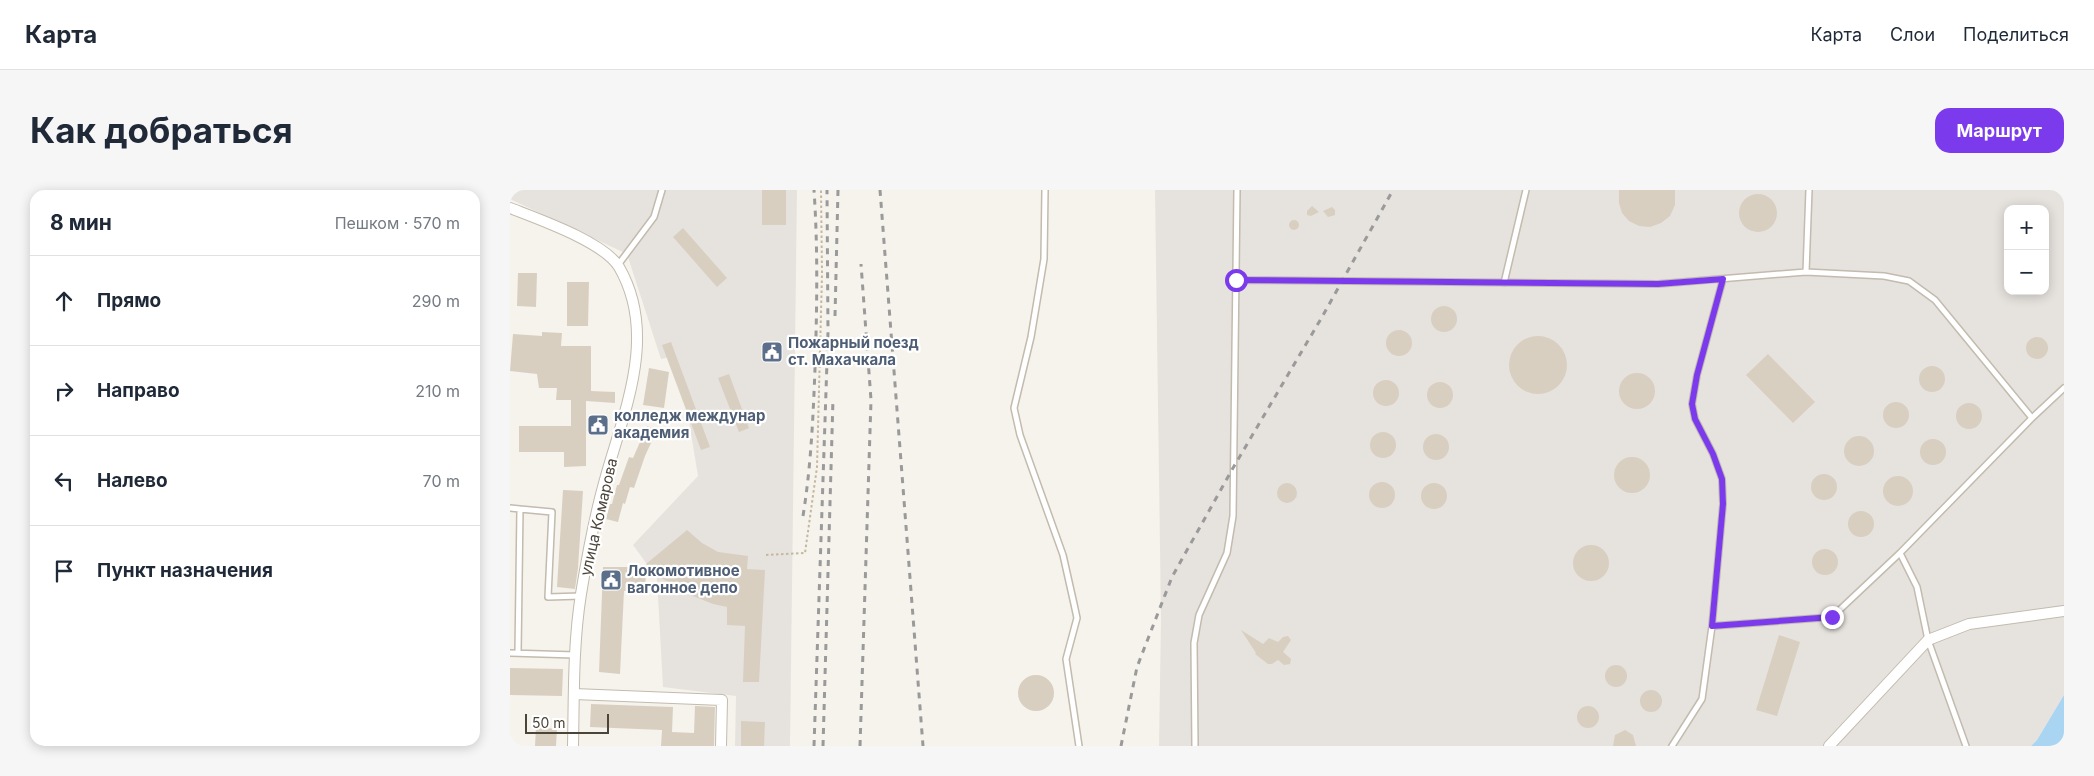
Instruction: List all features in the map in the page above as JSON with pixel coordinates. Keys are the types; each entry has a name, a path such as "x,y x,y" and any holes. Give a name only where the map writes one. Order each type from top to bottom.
{"street":[{"path":"510,208 597,246 618,265"},
{"name":"улица Комарова","path":"573,746 576,655 581,596 598,508 632,390 638,353 631,292 618,265"},
{"path":"1830,746 1928,640 1969,624 2064,611"},
{"path":"574,694 722,700 721,746"}],"lane":[{"path":"618,265 654,217 662,190"},
{"path":"1045,190 1044,259 1031,337 1014,408 1030,466 1062,555 1077,618 1066,659 1079,746"},
{"path":"1195,746 1194,644 1199,615 1227,553 1233,516 1237,190"},
{"path":"1504,282 1526,190"},
{"path":"1806,272 1809,190"},
{"path":"1236,280 1658,284 1806,272 1884,276 1909,281 1934,300 2032,418"},
{"path":"1672,746 1702,699 1712,626 1723,504 1722,479 1713,454 1695,419 1692,404 1697,375 1723,279"},
{"path":"1712,626 1832,617 1900,553 2032,418 2064,388"},
{"path":"510,508 552,512 548,597 581,596"},
{"path":"518,653 520,509"},
{"path":"1900,553 1917,588 1928,640 1966,746"},
{"path":"510,653 576,655"}],"path":[{"path":"766,555 804,553 817,467 822,274 821,190"}],"shaded area":[{"path":"510,190 797,190 790,746 735,746 736,696 663,687 657,578 633,545 698,476 685,397 671,357 661,359 627,254 510,199"},
{"path":"1155,190 2064,190 2064,695 2037,740 2031,746 1159,746 1161,619"}],"water":[{"path":"2064,695 2064,746 2031,746 2037,740"}],"building":[{"path":"762,190 786,190 786,225 762,225"},
{"path":"1619,190 1675,190 1675,205 1670,216 1661,223 1650,227 1639,226 1629,221 1622,213 1619,203"},
{"path":"1758,194 1772,199 1777,213 1772,227 1758,232 1744,227 1739,213 1744,199"},
{"path":"1312,206 1319,212 1311,216 1307,215 1307,211"},
{"path":"1332,207 1335,210 1335,215 1328,217 1323,211"},
{"path":"1292,220 1296,220 1299,225 1298,229 1292,230 1289,227 1289,223"},
{"path":"683,228 727,278 717,287 673,237"},
{"path":"518,273 537,273 536,307 517,306"},
{"path":"567,282 589,282 588,326 567,326"},
{"path":"1444,306 1453,310 1457,319 1453,328 1444,332 1435,328 1431,319 1435,310"},
{"path":"1399,330 1408,334 1412,343 1408,352 1399,356 1390,352 1386,343 1390,334"},
{"path":"542,332 562,333 561,346 591,346 591,391 615,392 615,403 586,401 586,466 564,467 564,452 519,452 519,426 571,426 571,400 556,400 557,388 539,388 537,374 510,371 513,334 542,336"},
{"path":"1538,336 1554,341 1562,349 1567,365 1562,381 1554,389 1538,394 1522,389 1514,381 1509,365 1514,349 1522,341"},
{"path":"2037,337 2045,340 2048,348 2045,356 2037,359 2029,356 2026,348 2029,340"},
{"path":"671,342 710,447 701,450 662,345"},
{"path":"1768,354 1815,402 1793,423 1746,375"},
{"path":"1932,366 1941,370 1945,379 1941,388 1932,392 1923,388 1919,379 1923,370"},
{"path":"649,368 669,372 664,408 643,405"},
{"path":"1637,373 1644,374 1650,378 1654,384 1654,398 1650,404 1644,408 1637,409 1630,408 1624,404 1620,398 1619,391 1620,384 1624,378 1630,374"},
{"path":"729,374 749,428 739,432 718,378"},
{"path":"1386,380 1395,384 1399,393 1395,402 1386,406 1377,402 1373,393 1377,384"},
{"path":"1440,382 1449,386 1453,395 1449,404 1440,408 1431,404 1427,395 1431,386"},
{"path":"1896,402 1905,406 1909,415 1905,424 1896,428 1887,424 1883,415 1887,406"},
{"path":"1969,403 1978,407 1982,416 1978,425 1969,429 1960,425 1956,416 1960,407"},
{"path":"647,426 657,430 645,456 634,488 630,487 618,522 606,519 617,485 619,485 629,457 633,458"},
{"path":"1383,432 1392,436 1396,445 1392,454 1383,458 1374,454 1370,445 1374,436"},
{"path":"1436,434 1445,438 1449,447 1445,456 1436,460 1427,456 1423,447 1427,438"},
{"path":"1859,436 1865,437 1873,445 1873,457 1865,465 1859,466 1853,465 1845,457 1844,451 1845,445 1853,437"},
{"path":"1933,439 1942,443 1946,452 1942,461 1933,465 1924,461 1920,452 1924,443"},
{"path":"1632,457 1639,458 1645,462 1649,468 1649,482 1645,488 1639,492 1632,493 1625,492 1619,488 1615,482 1614,475 1615,468 1619,462 1625,458"},
{"path":"1824,474 1833,478 1837,487 1833,496 1824,500 1815,496 1811,487 1815,478"},
{"path":"1898,476 1904,477 1912,485 1912,497 1904,505 1898,506 1892,505 1884,497 1883,491 1884,485 1892,477"},
{"path":"1382,482 1391,486 1395,495 1391,504 1382,508 1373,504 1369,495 1373,486"},
{"path":"1287,483 1294,486 1297,493 1294,500 1287,503 1280,500 1277,493 1280,486"},
{"path":"1434,483 1443,487 1447,496 1443,505 1434,509 1425,505 1421,496 1425,487"},
{"path":"563,490 583,491 575,589 557,587"},
{"path":"1861,511 1870,515 1874,524 1870,533 1861,537 1852,533 1848,524 1852,515"},
{"path":"687,530 702,543 718,552 748,556 747,569 765,570 759,682 743,682 745,626 727,625 727,607 713,604 688,594 663,579 646,564"},
{"path":"1591,545 1598,546 1604,550 1608,556 1608,570 1604,576 1598,580 1591,581 1584,580 1578,576 1574,570 1573,563 1574,556 1578,550 1584,546"},
{"path":"1825,549 1834,553 1838,562 1834,571 1825,575 1816,571 1812,562 1816,553"},
{"path":"645,565 646,591 624,591 620,674 599,672 603,567 632,567 632,576"},
{"path":"1241,630 1263,644 1269,638 1278,642 1283,637 1288,636 1291,640 1283,652 1291,659 1290,664 1284,665 1278,660 1268,664 1255,654"},
{"path":"1779,635 1800,642 1777,716 1756,710"},
{"path":"1612,665 1620,665 1627,672 1627,680 1620,687 1612,687 1605,680 1605,672"},
{"path":"510,668 563,669 562,696 510,695"},
{"path":"1036,675 1043,676 1049,680 1053,686 1053,700 1049,706 1043,710 1036,711 1029,710 1023,706 1019,700 1018,693 1019,686 1023,680 1029,676"},
{"path":"1647,690 1655,690 1662,697 1662,705 1655,712 1647,712 1640,705 1640,697"},
{"path":"591,704 673,707 672,732 694,733 695,706 715,707 714,746 661,746 662,730 590,727"},
{"path":"1584,706 1592,706 1599,713 1599,721 1592,728 1584,728 1577,721 1577,713"},
{"path":"741,721 765,722 764,746 741,746"},
{"path":"536,727 557,729 556,746 535,746"},
{"path":"1625,730 1633,735 1636,746 1613,746 1615,735"}],"railway":[{"path":"803,516 810,461 815,369 817,279 814,190"},
{"path":"814,746 828,332 827,190"},
{"path":"835,316 838,190"},
{"path":"880,190 923,746"},
{"path":"1121,746 1137,667 1172,577 1393,190"},
{"path":"860,746 871,400 861,264"},
{"path":"823,746 833,399"}],"place":[{"name":"Пожарный поезд ст. Махачкала","path":"772,352"},
{"name":"колледж междунар академия","path":"598,425"},
{"name":"Локомотивное вагонное депо","path":"611,580"}],"route":[{"path":"1236,280 1658,284 1723,279 1697,375 1692,404 1695,419 1713,454 1722,479 1723,504 1712,626 1832,617"}]}
